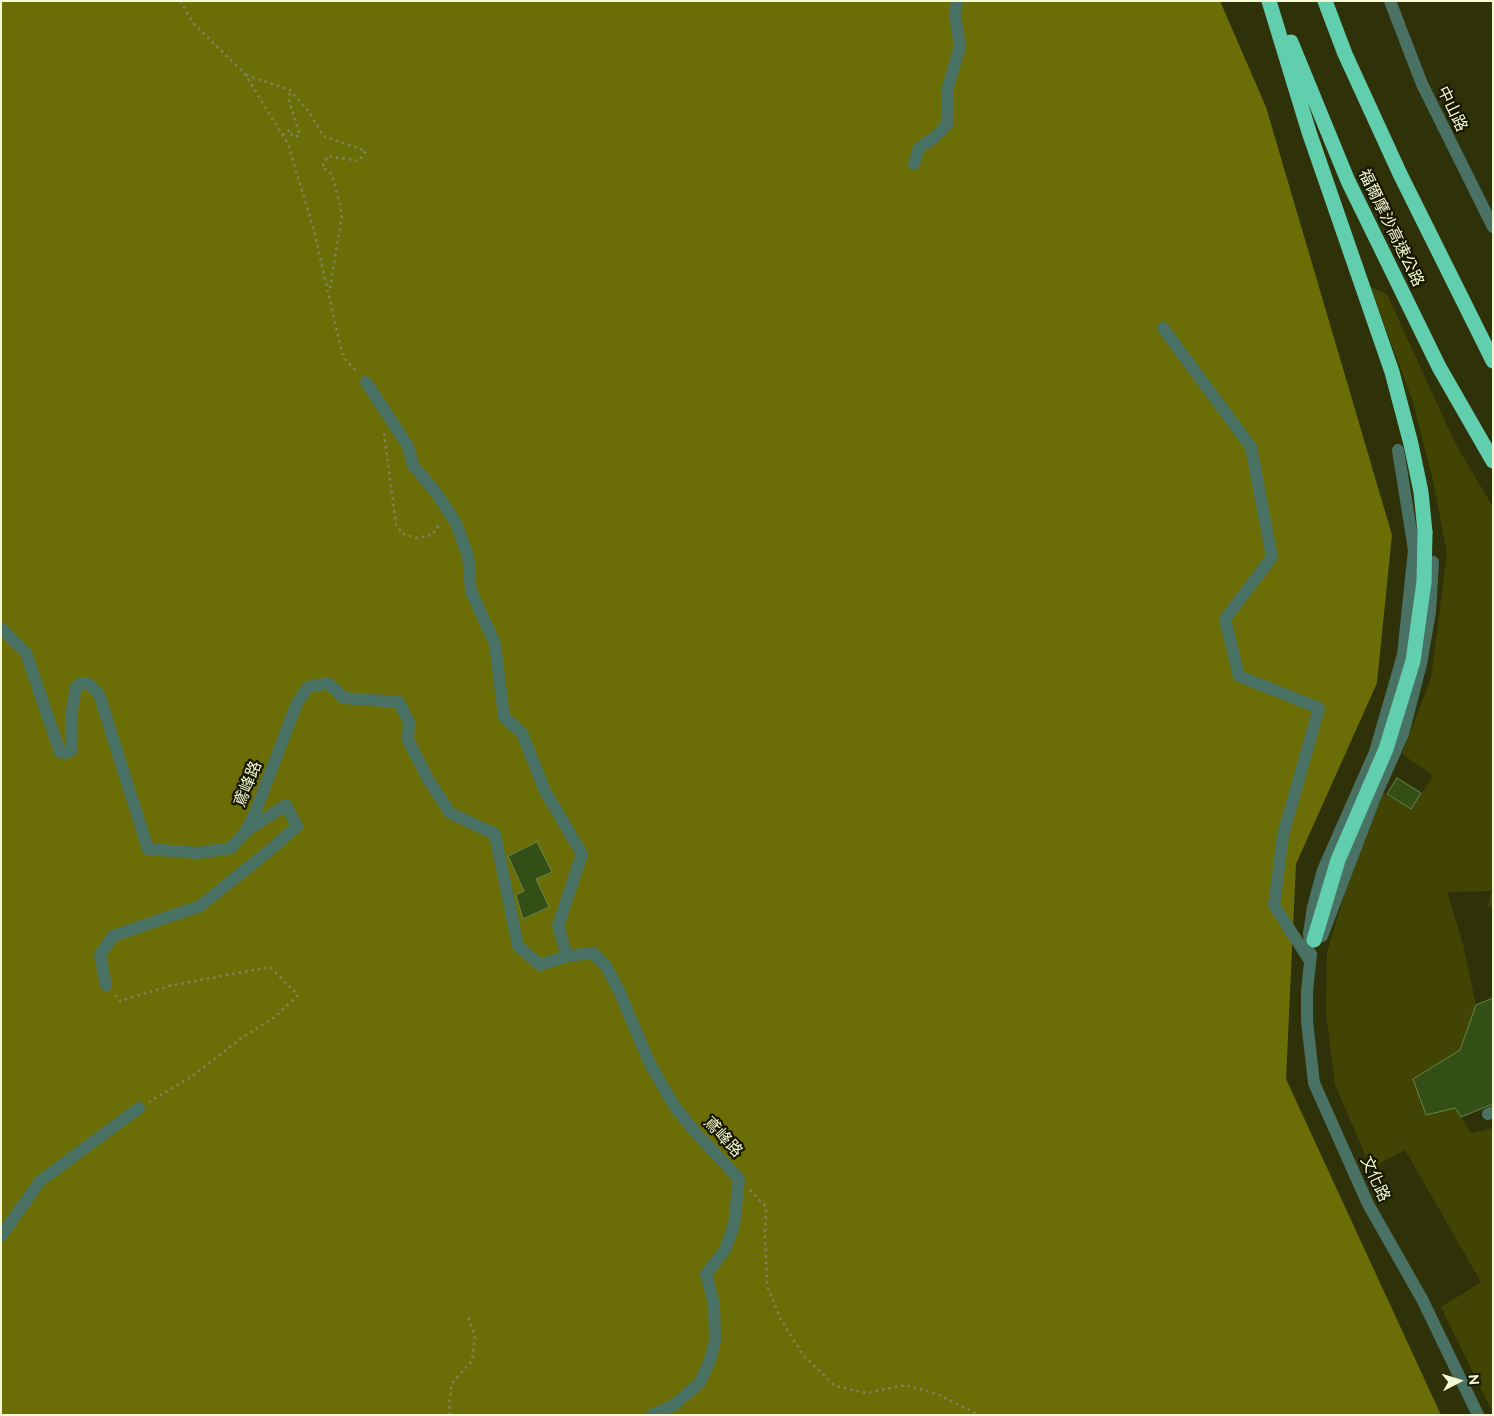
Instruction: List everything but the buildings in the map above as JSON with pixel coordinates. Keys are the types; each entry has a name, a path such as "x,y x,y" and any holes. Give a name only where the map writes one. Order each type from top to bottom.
{"highway":[{"path":"1269,1 1309,132 1392,372 1411,444 1421,492 1425,532 1424,582 1413,660 1388,740 1338,860 1314,940"},
{"name":"福爾摩沙高速公路","path":"1275,1 1348,181 1439,367 1493,461"},
{"name":"福爾摩沙高速公路","path":"1324,1 1345,54 1400,174 1493,360"}],"street":[{"path":"914,164 919,148 948,123 948,87 960,46 955,15 957,1"},
{"name":"中山路","path":"1390,1 1422,84 1493,227"},
{"path":"1163,328 1251,447 1272,557 1225,620 1239,676 1319,708 1284,835 1274,905 1311,958"},
{"path":"366,382 408,446 413,465 456,523 468,556 471,591 495,644 504,717 522,733 545,791 582,854 558,926 568,956"},
{"path":"1311,958 1309,934 1323,870 1375,752 1403,655 1414,550 1398,450"},
{"path":"1311,958 1322,936 1375,797 1403,734 1422,664 1430,612 1433,562"},
{"name":"鳶峰路","path":"1,628 26,653 60,752 66,753 72,750 71,716 76,687 81,683 89,684 99,694 148,848 197,853 231,848 246,830 256,810 297,703 308,687 328,683 344,698 399,702 409,722 408,740 428,779 450,813 495,834 518,946 540,965 568,956 593,953 606,966 620,993 650,1064 675,1106 696,1133 740,1179 734,1225 725,1250 706,1274 714,1304 715,1341 710,1360 700,1382 674,1405 652,1415"},
{"path":"106,985 100,954 113,936 200,906 271,850 296,826 286,805 246,830"},
{"name":"文化路","path":"1314,940 1311,958 1308,1021 1314,1083 1368,1204 1422,1299 1478,1415"},
{"path":"1,1236 40,1182 139,1108"}],"path":[{"path":"180,1 194,24 245,74 288,144 330,290 343,357 366,382"},
{"path":"245,74 290,90 310,113 323,136 366,151 359,161 328,156 322,167 332,174 342,214 330,290"},
{"path":"282,135 290,130 292,135 296,137 300,135 289,101 290,90"},
{"path":"384,432 396,525 402,534 417,538 432,535 440,526 440,499"},
{"path":"106,985 120,1001 169,986 270,967 298,994 274,1017 240,1039 191,1077 139,1108"},
{"path":"740,1179 766,1207 765,1237 768,1285 781,1320 804,1356 835,1386 866,1393 906,1385 938,1394 978,1415"},
{"path":"450,1415 449,1405 452,1383 472,1360 475,1336 468,1316"}],"shaded area":[{"path":"1,1 1220,1 1266,107 1392,535 1377,683 1296,864 1286,1079 1441,1415 1,1415"},
{"path":"1370,287 1387,294 1455,443 1493,507 1493,907 1488,907 1491,891 1447,892 1463,944 1476,1005 1460,1050 1413,1079 1426,1115 1455,1108 1471,1133 1493,1128 1493,1413 1441,1307 1481,1282 1405,1150 1371,1168 1335,1085 1326,1014 1327,952 1354,863 1383,793 1411,809 1433,776 1402,754 1431,678 1447,553 1432,476 1412,399"}]}
